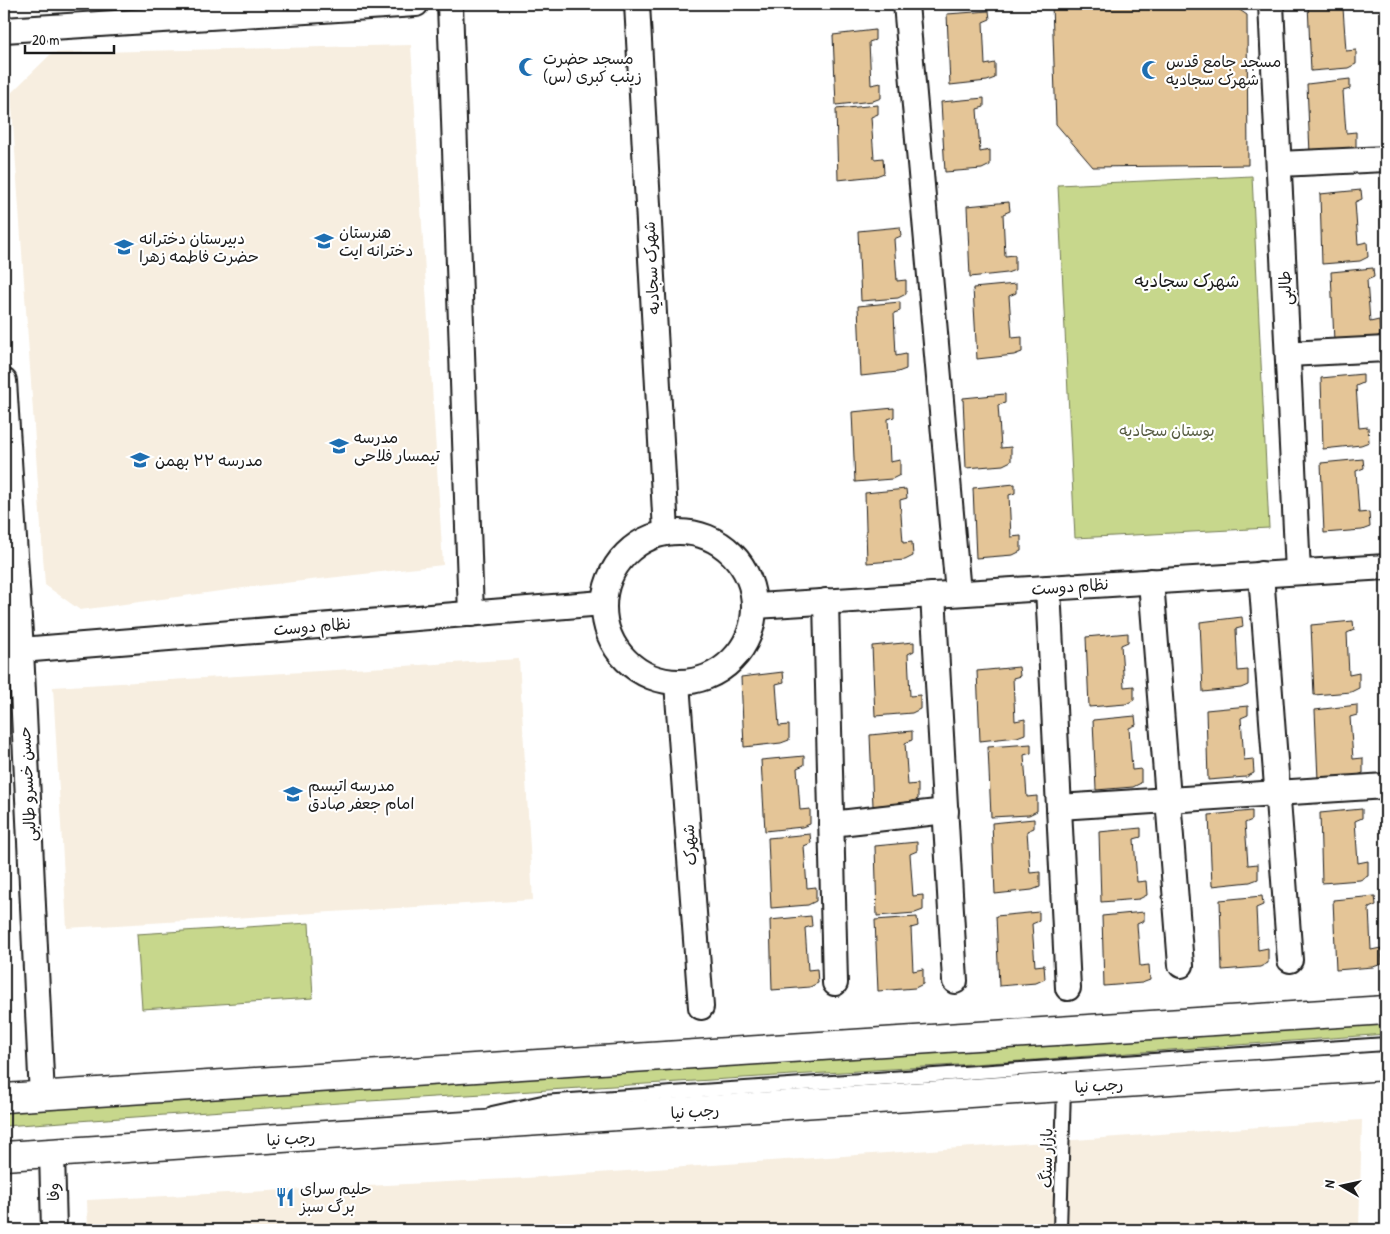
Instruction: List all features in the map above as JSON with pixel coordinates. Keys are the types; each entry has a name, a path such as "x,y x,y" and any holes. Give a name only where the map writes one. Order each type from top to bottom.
{"main road":[{"path":"4,1098 1386,1010"},
{"name":"رجب نیا","path":"4,1156 1386,1066"}],"street":[{"path":"4,30 416,4"},
{"path":"450,4 471,614"},
{"name":"شهرک سجادیه","path":"637,4 666,532"},
{"path":"906,4 958,593"},
{"name":"طالبی","path":"1271,4 1298,572"},
{"path":"1279,164 1386,159"},
{"path":"1288,354 1386,349"},
{"name":"حسن خسرو طالبی","path":"4,381 21,650 42,1097"},
{"path":"666,532 692,532 716,540 736,557 750,580 754,606 751,630 740,651 723,668 701,679 677,683 653,678 632,667 616,649 606,626 603,603 608,579 621,558 641,541 666,532"},
{"name":"نظام دوست","path":"754,606 1386,567"},
{"path":"1261,574 1290,960"},
{"path":"1151,581 1181,965"},
{"path":"1048,588 1068,988"},
{"path":"933,595 955,980"},
{"path":"826,602 836,984"},
{"name":"نظام دوست","path":"21,650 603,603"},
{"name":"شهرک","path":"677,683 701,1007"},
{"path":"1059,807 1386,786"},
{"path":"832,824 946,812"},
{"name":"وفا","path":"52,1153 54,1230"}],"lane":[{"path":"423,1129 542,1102 1386,1044"},
{"name":"بازار سنگ","path":"1060,1230 1064,1087"}],"shaded area":[{"path":"411,45 443,565 258,586 80,610 45,585 11,93 52,53"},
{"name":"مدرسه اتیسم امام جعفر صادق","path":"519,659 533,900 67,928 53,687"},
{"path":"1362,1120 1359,1230 88,1230 87,1200 526,1178"}],"green space":[{"name":"بوستان سجادیه","path":"1252,176 1269,528 1075,538 1058,185"},
{"path":"309,923 313,998 142,1009 137,934"},
{"path":"1386,1024 1386,1034 1021,1061 369,1101 4,1126 4,1109 507,1080"}],"building":[{"name":"مسجد جامع قدس شهرک سجادیه","path":"1052,4 1231,4 1247,15 1248,165 1093,167 1056,124"},
{"path":"1308,4 1350,4 1350,6 1343,8 1346,51 1356,50 1356,64 1348,68 1311,71"},
{"path":"989,11 990,19 983,22 985,65 995,63 995,78 987,81 950,85 947,14"},
{"path":"875,30 875,40 869,42 871,85 881,83 881,98 873,101 836,105 833,35"},
{"path":"1350,79 1350,89 1343,91 1346,133 1356,132 1356,147 1348,150 1310,154 1307,84"},
{"path":"984,98 984,107 977,109 980,152 990,150 990,165 982,169 945,172 941,102"},
{"path":"878,105 878,114 871,117 874,159 883,158 884,173 876,176 838,180 836,109"},
{"path":"1361,190 1362,199 1355,202 1358,244 1367,242 1368,257 1360,261 1322,264 1320,194"},
{"path":"1009,202 1010,211 1003,214 1005,256 1015,255 1015,270 1007,273 970,277 967,206"},
{"path":"900,227 901,236 894,239 897,281 906,280 906,294 898,298 861,301 858,231"},
{"path":"1373,268 1374,277 1367,280 1370,322 1379,320 1380,335 1372,339 1334,342 1331,272"},
{"path":"1016,284 1016,293 1009,296 1012,338 1022,337 1022,352 1014,355 977,359 973,288"},
{"path":"900,302 900,311 894,313 896,356 906,354 906,369 898,372 861,376 858,306"},
{"path":"1363,374 1363,383 1356,386 1359,428 1368,427 1369,442 1361,445 1323,449 1321,378"},
{"path":"1005,394 1005,403 998,405 1001,448 1011,447 1011,461 1003,465 966,468 963,398"},
{"path":"894,408 894,417 888,419 890,462 900,460 900,475 892,479 855,482 852,412"},
{"path":"1363,459 1364,468 1356,471 1359,513 1369,512 1370,527 1362,530 1324,533 1321,463"},
{"path":"1015,484 1015,493 1009,495 1011,537 1021,536 1021,551 1013,555 976,558 973,488"},
{"path":"906,489 907,498 900,500 903,543 912,542 913,556 905,560 867,563 865,493"},
{"path":"1242,617 1243,627 1236,629 1238,671 1248,670 1248,685 1241,688 1203,692 1200,622"},
{"path":"1353,621 1354,630 1347,633 1349,675 1359,673 1359,688 1351,692 1314,695 1311,625"},
{"path":"1128,633 1128,642 1121,645 1124,687 1134,686 1134,700 1126,704 1089,707 1086,637"},
{"path":"914,642 914,651 908,654 910,696 920,695 920,709 912,713 875,716 872,646"},
{"path":"1019,667 1020,676 1013,678 1015,721 1025,719 1025,734 1017,737 980,741 977,671"},
{"path":"783,672 784,682 776,684 779,726 789,725 789,740 781,743 744,747 741,677"},
{"path":"1357,705 1357,715 1350,717 1353,759 1363,758 1363,773 1355,776 1318,780 1315,710"},
{"path":"1248,706 1248,715 1241,718 1244,760 1253,759 1254,773 1246,777 1208,780 1206,710"},
{"path":"1135,716 1136,725 1129,728 1132,770 1141,769 1141,783 1133,787 1096,790 1093,720"},
{"path":"912,731 912,740 905,743 908,785 918,784 918,799 910,802 873,806 870,735"},
{"path":"1031,744 1031,753 1024,755 1027,797 1037,796 1037,811 1029,815 991,817 988,747"},
{"path":"804,756 804,765 797,768 800,810 810,809 810,824 802,827 765,831 761,760"},
{"path":"1362,809 1362,818 1355,821 1358,863 1368,861 1368,876 1360,880 1322,883 1320,813"},
{"path":"1252,811 1252,820 1245,823 1248,865 1258,864 1258,879 1250,882 1212,886 1209,815"},
{"path":"1034,819 1034,828 1027,831 1030,873 1040,872 1040,887 1032,890 995,894 992,823"},
{"path":"1141,828 1141,837 1134,839 1137,882 1146,881 1147,895 1139,899 1101,902 1099,832"},
{"path":"810,834 811,843 804,846 807,888 816,887 816,901 808,905 771,908 768,838"},
{"path":"917,842 917,851 910,854 913,896 923,895 923,910 915,913 877,916 875,846"},
{"path":"1262,896 1263,905 1256,908 1258,950 1268,948 1268,963 1260,967 1222,970 1220,900"},
{"path":"1375,896 1376,905 1369,908 1371,950 1381,948 1382,964 1373,967 1336,970 1333,900"},
{"path":"1039,912 1039,921 1032,924 1035,966 1044,965 1045,979 1036,983 999,986 996,916"},
{"path":"1144,912 1144,921 1137,924 1140,966 1149,965 1150,980 1142,983 1104,986 1102,916"},
{"path":"811,916 812,926 805,928 808,970 817,969 818,983 810,987 772,990 770,920"},
{"path":"917,917 918,926 911,928 913,971 923,969 923,984 915,988 878,991 875,920"}],"place":[{"name":"مسجد حضرت زینب کبری (س)","path":"528,67"},
{"name":"مسجد جامع قدس شهرک سجادیه","path":"1151,70"},
{"name":"هنرستان دخترانه ایت","path":"324,241"},
{"name":"دبیرستان دخترانه حضرت فاطمه زهرا","path":"124,247"},
{"name":"مدرسه تیمسار فلاحی","path":"339,446"},
{"name":"مدرسه ۲۲ بهمن","path":"140,460"},
{"name":"مدرسه اتیسم امام جعفر صادق","path":"293,794"},
{"name":"حلیم سرای برگ سبز","path":"285,1197"}],"district":[{"name":"شهرک سجادیه","path":"1187,280"}]}
